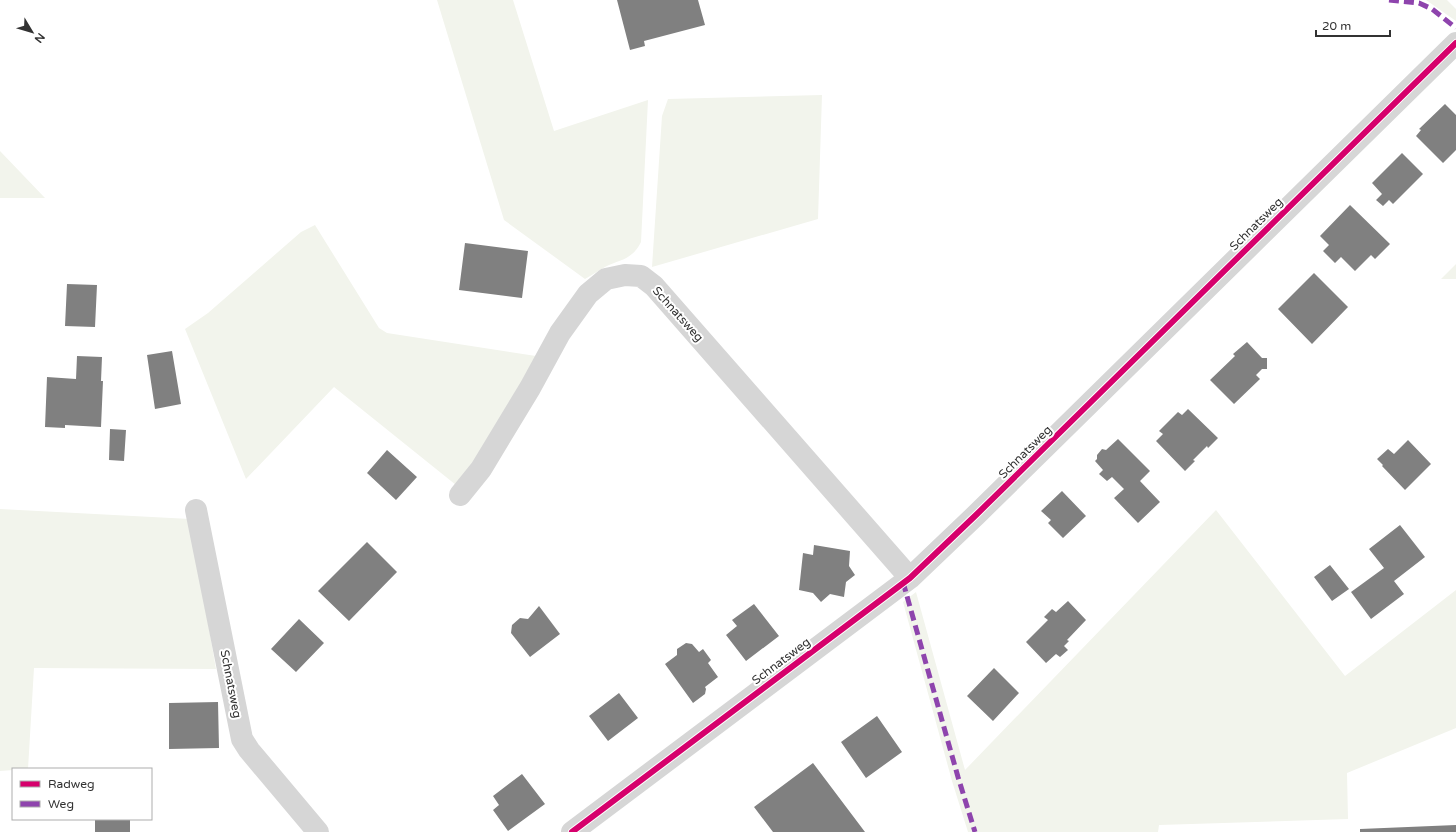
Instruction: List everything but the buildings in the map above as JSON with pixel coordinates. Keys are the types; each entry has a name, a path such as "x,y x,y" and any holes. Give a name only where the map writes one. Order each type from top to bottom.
{"street":[{"name":"Schnatsweg","path":"572,832 910,578 976,516 1456,43"},
{"name":"Schnatsweg","path":"460,495 481,469 530,388 560,333 588,294 606,279 625,275 641,276 654,286 910,578"},
{"name":"Schnatsweg","path":"196,510 242,739 249,750 318,832"}],"shaded area":[{"path":"437,0 513,0 554,131 648,100 641,242 638,248 630,256 605,267 585,279 504,220"},
{"path":"1426,0 1447,0 1456,9 1456,21"},
{"path":"822,95 818,219 652,267 662,116 668,99"},
{"path":"0,151 45,198 0,198"},
{"path":"315,225 379,328 387,333 536,356 497,431 456,485 334,387 246,479 185,329 208,313 301,232"},
{"path":"1456,264 1456,279 1441,279"},
{"path":"0,509 190,519 216,669 34,668 28,768 12,768 12,770 0,771"},
{"path":"1216,510 1345,676 1456,590 1456,728 1347,773 1348,819 1159,825 1158,832 968,832 952,781 903,602 916,592 965,770"}],"marked path":[{"path":"1389,0 1419,3 1432,9 1456,28"},
{"path":"903,582 975,832"}],"cycle path":[{"path":"572,832 910,578 1456,43"}]}
